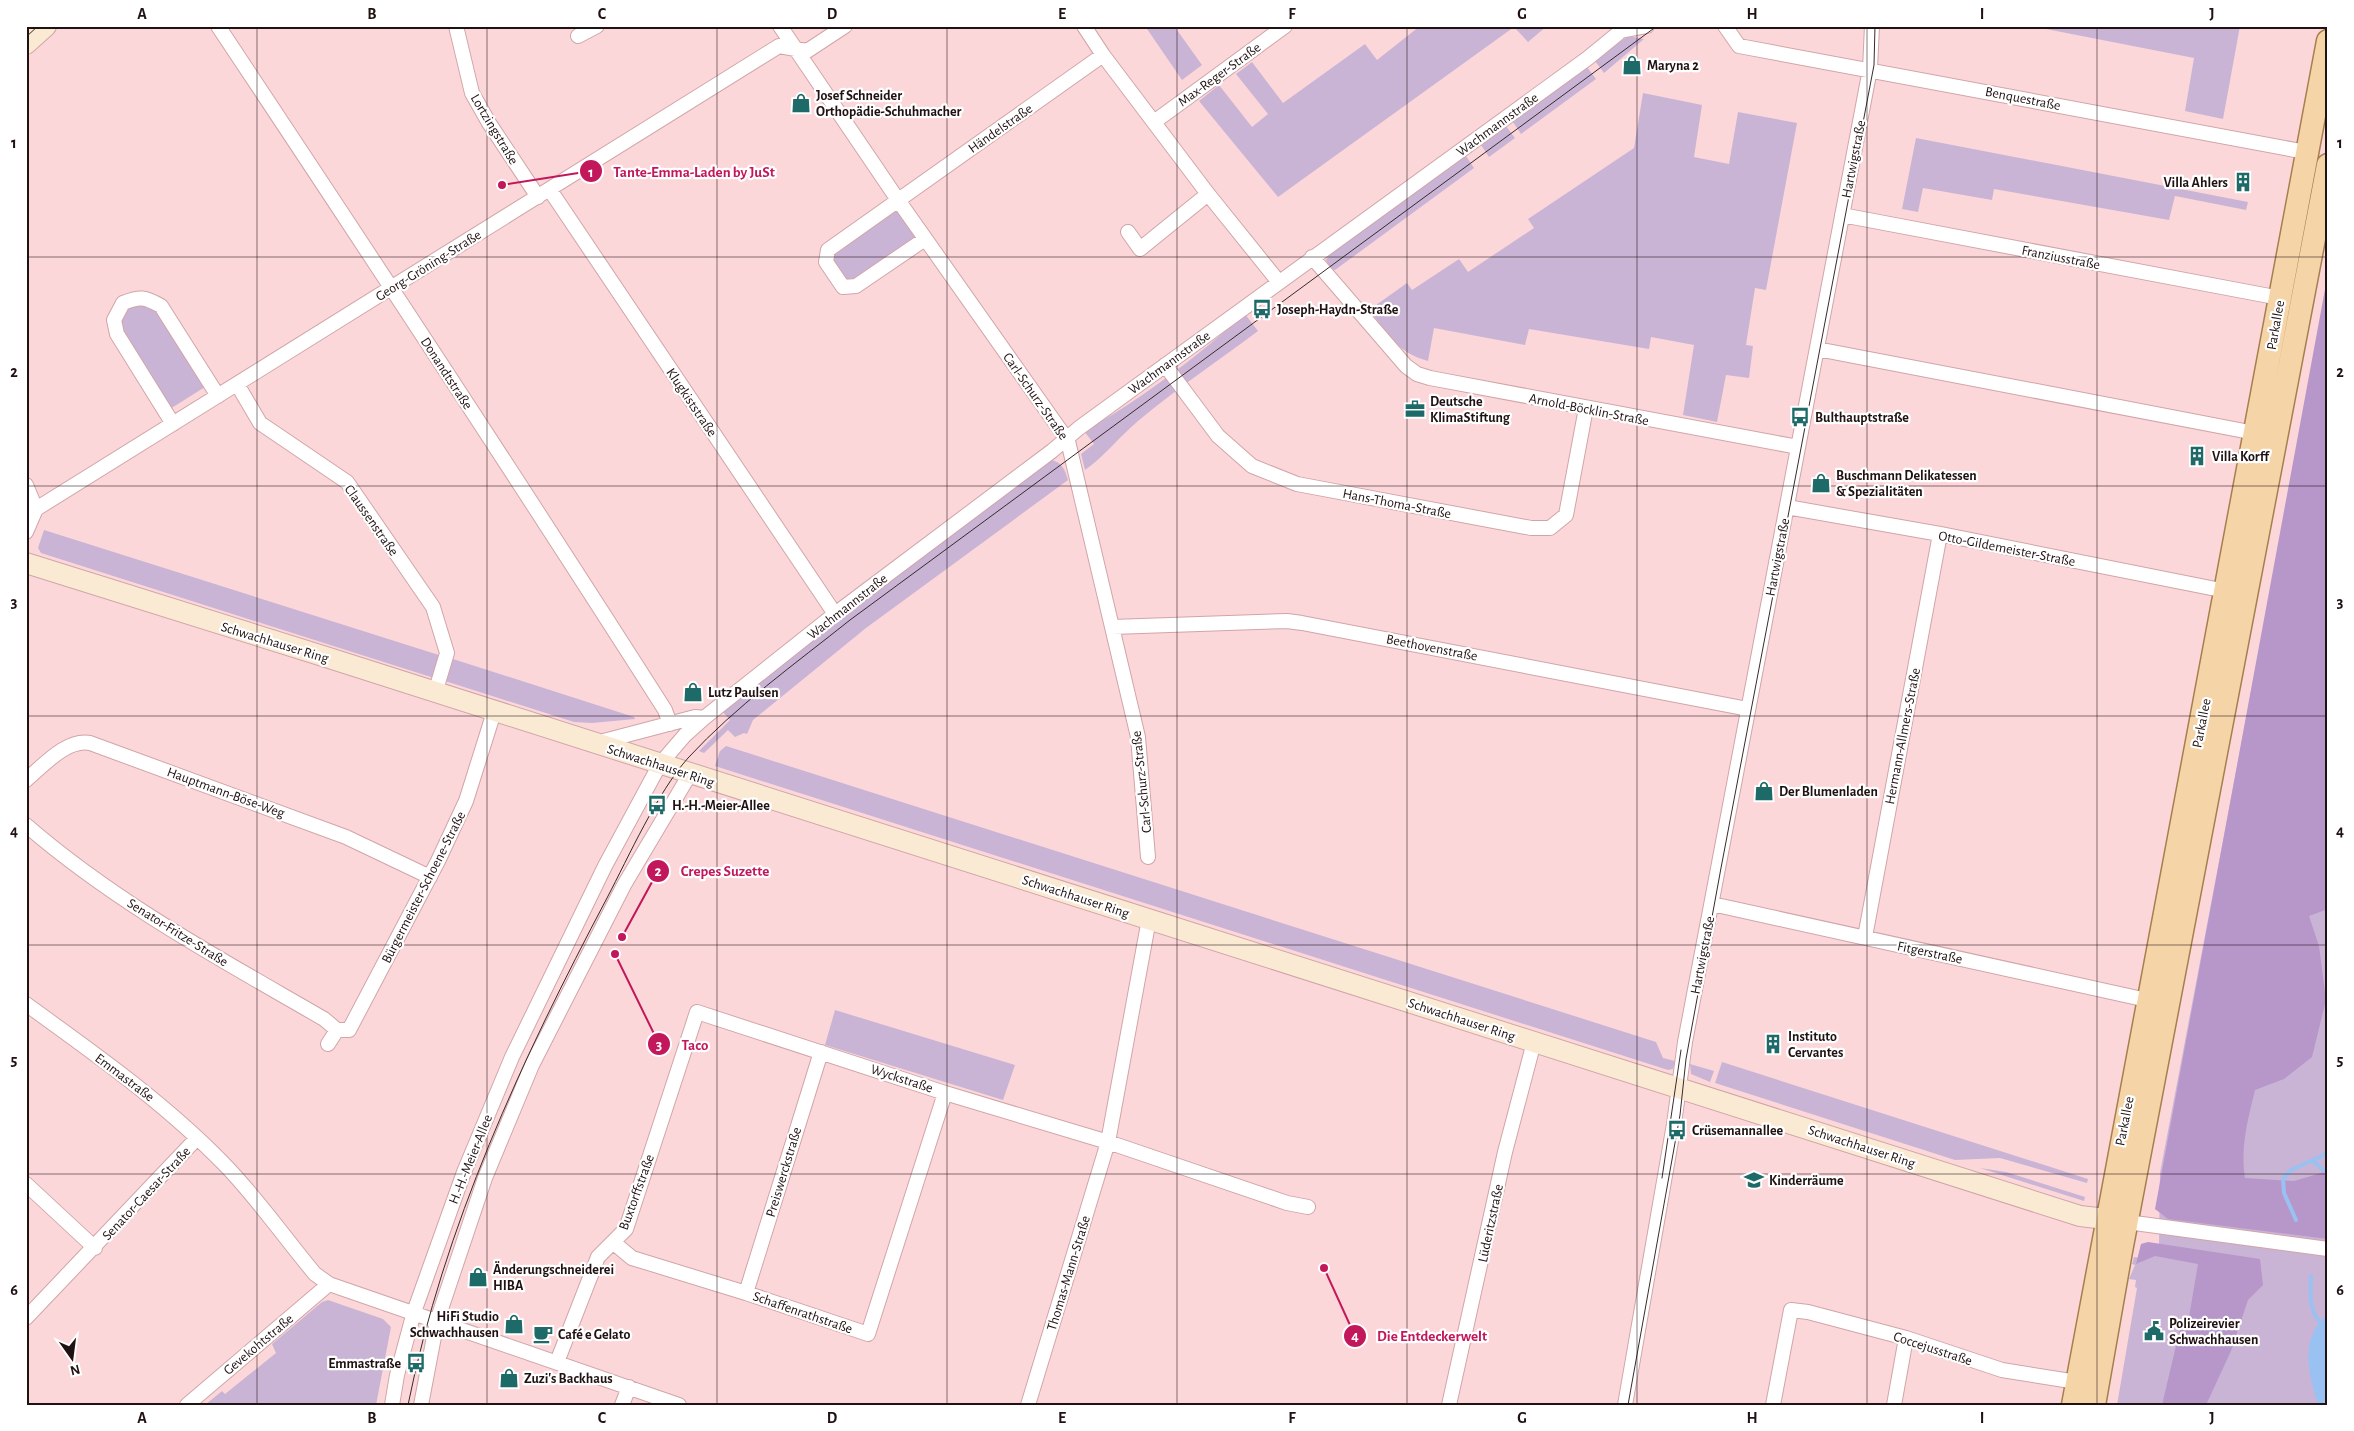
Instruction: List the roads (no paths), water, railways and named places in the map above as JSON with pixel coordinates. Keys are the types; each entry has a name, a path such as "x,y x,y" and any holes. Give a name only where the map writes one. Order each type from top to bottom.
{"main road":[{"path":"26,44 46,26"},
{"name":"Parkallee","path":"2073,1405 2117,1220 2236,593 2255,433 2328,41"},
{"name":"Parkallee","path":"2094,1405 2117,1220 2148,1000 2328,165"},
{"name":"Schwachhauser Ring","path":"26,564 326,657 2080,1216 2117,1220"}],"street":[{"name":"Donandtstraße","path":"218,26 392,287 608,620 665,710 670,724"},
{"name":"Lortzingstraße","path":"456,26 472,93 489,123 544,194"},
{"path":"578,36 597,26"},
{"name":"Carl-Schurz-Straße","path":"780,26 898,200 1067,438 1138,737 1148,857"},
{"name":"Georg-Gröning-Straße","path":"36,509 779,46 807,51 845,26"},
{"path":"1084,26 1103,55 1208,194 1278,281"},
{"name":"Max-Reger-Straße","path":"1154,122 1285,26"},
{"name":"Benquestraße","path":"1725,26 1739,46 2306,152"},
{"name":"Hartwigstraße","path":"1678,1088 1870,69 1872,26"},
{"name":"Wachmannstraße","path":"660,764 685,735 704,718 835,614 1067,438 1278,281 1588,58 1621,31 1642,27"},
{"name":"Händelstraße","path":"925,238 856,286 843,287 826,262 828,250 1103,55"},
{"name":"Klugkiststraße","path":"544,194 835,614"},
{"path":"1128,232 1140,249 1208,194"},
{"name":"Franziusstraße","path":"1842,215 2280,298"},
{"name":"Arnold-Böcklin-Straße","path":"1312,257 1406,366 1418,374 1430,378 1586,408 1798,447"},
{"path":"173,424 117,334 114,320 123,303 134,298 146,298 161,306 218,396"},
{"path":"1817,349 2255,433"},
{"name":"Hans-Thoma-Straße","path":"1165,365 1218,436 1252,466 1297,484 1531,528 1550,528 1566,515 1586,408"},
{"name":"Claussenstraße","path":"237,384 260,423 347,482 433,608 447,653 435,693"},
{"path":"26,485 36,509 26,532"},
{"name":"Otto-Gildemeister-Straße","path":"1787,507 1940,534 2236,593"},
{"name":"Hermann-Allmers-Straße","path":"1865,938 1940,534"},
{"name":"Beethovenstraße","path":"1112,627 1287,621 1748,709"},
{"name":"Bürgermeister-Schoene-Straße","path":"328,1044 337,1030 349,1030 430,877 466,801 494,712"},
{"path":"596,744 695,717 704,718"},
{"name":"Hauptmann-Böse-Weg","path":"26,780 68,746 80,742 90,744 346,837 430,877"},
{"name":"H.-H.-Meier-Allee","path":"392,1405 397,1375 414,1312 464,1172 512,1057 605,866 660,764"},
{"name":"H.-H.-Meier-Allee","path":"421,1405 437,1321 484,1178 532,1065 624,885 690,774"},
{"name":"Senator-Fritze-Straße","path":"26,825 69,861 159,923 324,1020 337,1030"},
{"name":"Fitgerstraße","path":"1712,904 2148,1000"},
{"name":"Thomas-Mann-Straße","path":"1028,1405 1108,1142 1149,919"},
{"name":"Emmastraße","path":"26,1004 146,1092 197,1138 227,1166 315,1274 329,1284 679,1405"},
{"name":"Wyckstraße","path":"697,1012 945,1093 1108,1142"},
{"name":"Buxtorffstraße","path":"557,1362 598,1257 626,1229 697,1012"},
{"name":"Lüderitzstraße","path":"1449,1405 1505,1152 1534,1042"},
{"name":"Preiswerckstraße","path":"746,1293 821,1052"},
{"path":"1625,1405 1661,1203 1678,1088"},
{"name":"Schaffenrathstraße","path":"614,1242 632,1258 746,1293 868,1334 945,1093"},
{"name":"Senator-Caesar-Straße","path":"26,1318 95,1248 197,1138"},
{"path":"1108,1142 1280,1201 1308,1207"},
{"name":"Senator-Caesar-Straße","path":"26,1184 95,1248"},
{"path":"2117,1220 2328,1249"},
{"name":"Gevekohtstraße","path":"187,1405 329,1284"},
{"name":"Coccejusstraße","path":"1773,1405 1791,1310 1808,1312 1906,1338 2002,1370 2077,1382"},
{"path":"1894,1405 1906,1338"},
{"path":"622,1405 628,1387"}],"water":[{"path":"2328,1313 2328,1405 2318,1405 2309,1368 2309,1345 2319,1323"}],"waterway":[{"path":"2296,1220 2284,1193 2283,1179 2291,1170 2324,1155 2328,1151"},
{"path":"2313,1161 2328,1174"},
{"path":"2311,1276 2312,1306 2317,1318 2328,1330"}],"tram line":[{"path":"26,37 38,26"},
{"path":"408,1405 423,1338 442,1273 464,1208 516,1082 545,1020 644,825 665,789 688,758 746,703 850,620 1657,26"},
{"path":"1628,1405 1680,1115 1686,1059 1721,868 1874,65 1875,26"},
{"path":"1662,1178 1681,1050"}],"place":[{"name":"Maryna 2","path":"1632,65"},
{"name":"Josef Schneider Orthopädie-Schuhmacher","path":"801,103"},
{"name":"Villa Ahlers","path":"2243,182"},
{"name":"Tante-Emma-Laden by JuSt","path":"502,185"},
{"name":"Joseph-Haydn-Straße","path":"1262,309"},
{"name":"Deutsche KlimaStiftung","path":"1415,409"},
{"name":"Bulthauptstraße","path":"1800,417"},
{"name":"Villa Korff","path":"2197,456"},
{"name":"Buschmann Delikatessen & Spezialitäten","path":"1821,483"},
{"name":"Lutz Paulsen","path":"693,692"},
{"name":"Der Blumenladen","path":"1764,791"},
{"name":"H.-H.-Meier-Allee","path":"657,805"},
{"name":"Crepes Suzette","path":"622,937"},
{"name":"Taco","path":"615,954"},
{"name":"Instituto Cervantes","path":"1773,1044"},
{"name":"Crüsemannallee","path":"1677,1130"},
{"name":"Kinderräume","path":"1754,1180"},
{"name":"Die Entdeckerwelt","path":"1324,1268"},
{"name":"Änderungschneiderei HIBA","path":"478,1277"},
{"name":"HiFi Studio Schwachhausen","path":"514,1324"},
{"name":"Polizeirevier Schwachhausen","path":"2154,1331"},
{"name":"Café e Gelato","path":"543,1334"},
{"name":"Emmastraße","path":"416,1363"},
{"name":"Zuzi's Backhaus","path":"509,1378"}]}
